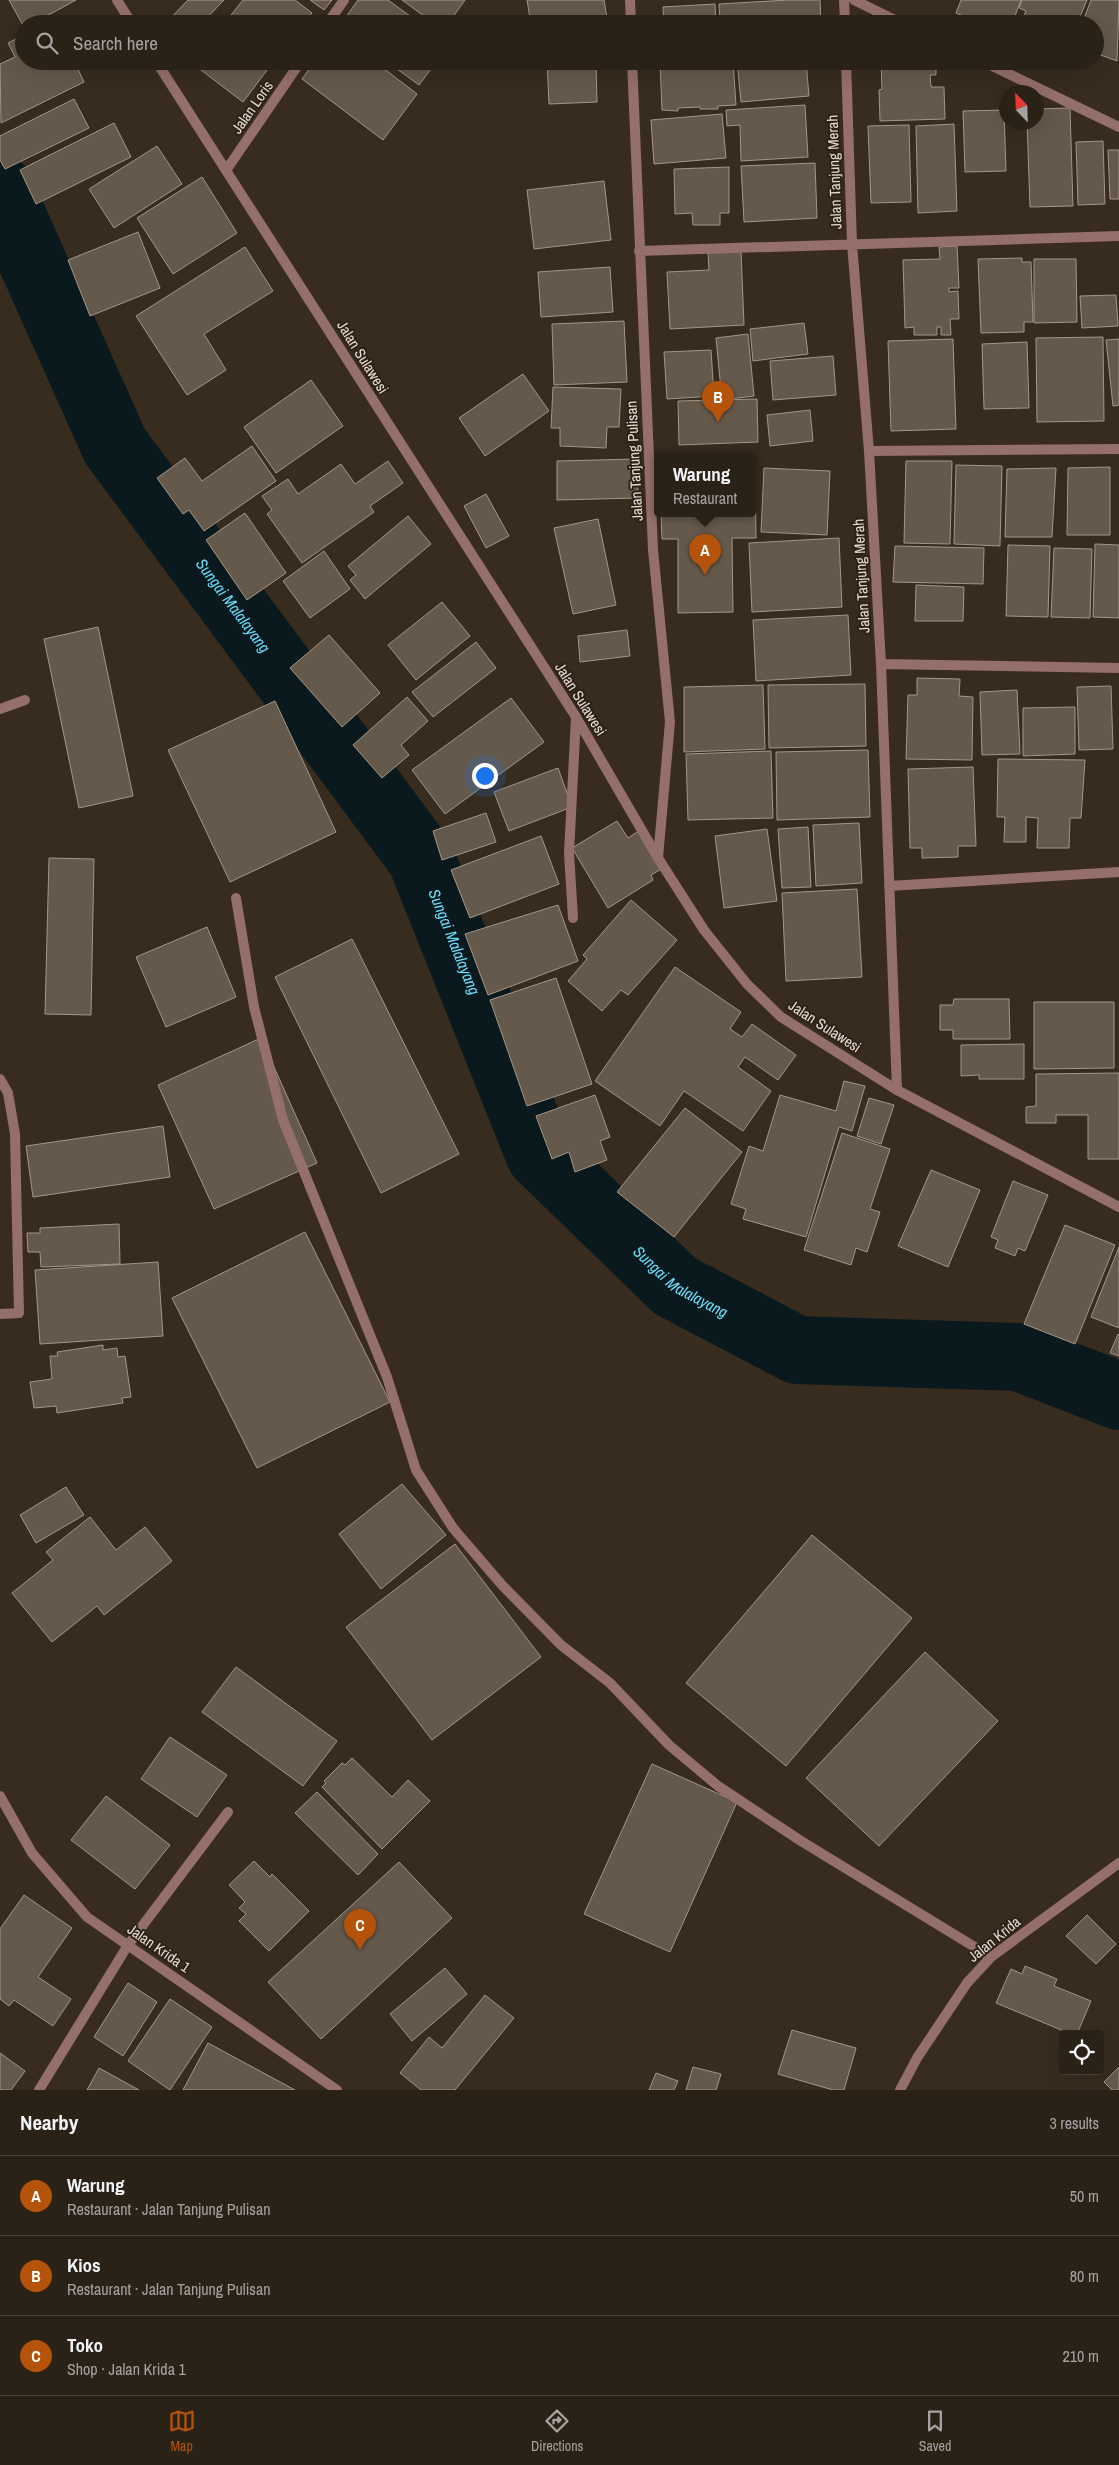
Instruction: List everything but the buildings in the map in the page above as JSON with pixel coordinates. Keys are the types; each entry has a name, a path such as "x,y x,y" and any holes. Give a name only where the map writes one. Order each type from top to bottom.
{"street":[{"path":"116,0 126,15"},
{"path":"333,15 344,0"},
{"path":"630,0 631,15"},
{"path":"844,0 845,15"},
{"path":"854,0 885,15"},
{"name":"Jalan Sulawesi","path":"162,70 576,717 658,858 704,930 747,984 781,1017 897,1090 1119,1207"},
{"name":"Jalan Loris","path":"227,170 295,70"},
{"name":"Jalan Tanjung Pulisan","path":"632,70 653,550 670,722 658,858"},
{"name":"Jalan Tanjung Merah","path":"846,70 852,244 869,451 881,664 897,1090"},
{"path":"1001,70 1119,127"},
{"path":"639,251 1119,236"},
{"path":"869,451 1119,449"},
{"path":"881,664 1119,668"},
{"path":"0,709 25,700"},
{"path":"573,918 569,853 576,717"},
{"path":"889,886 1119,872"},
{"path":"236,898 254,1007 283,1120 387,1377 416,1470 453,1528 502,1585 561,1645 610,1683 669,1745 718,1786 801,1841 991,1957"},
{"path":"0,1079 8,1093 15,1134 19,1313 0,1314"},
{"name":"Jalan Krida 1","path":"0,1796 32,1853 87,1917 324,2087 337,2090"},
{"path":"39,2090 128,1945 228,1812"},
{"name":"Jalan Krida","path":"900,2090 916,2058 966,1982 991,1957 1119,1863"}],"waterway":[{"name":"Sungai Malalayang","path":"0,189 115,446 421,858 540,1155 675,1286 797,1350 1019,1357 1119,1396"}],"place":[{"name":"Kios","path":"718,422"},
{"name":"Warung","path":"705,575"},
{"name":"Toko","path":"360,1950"}]}
